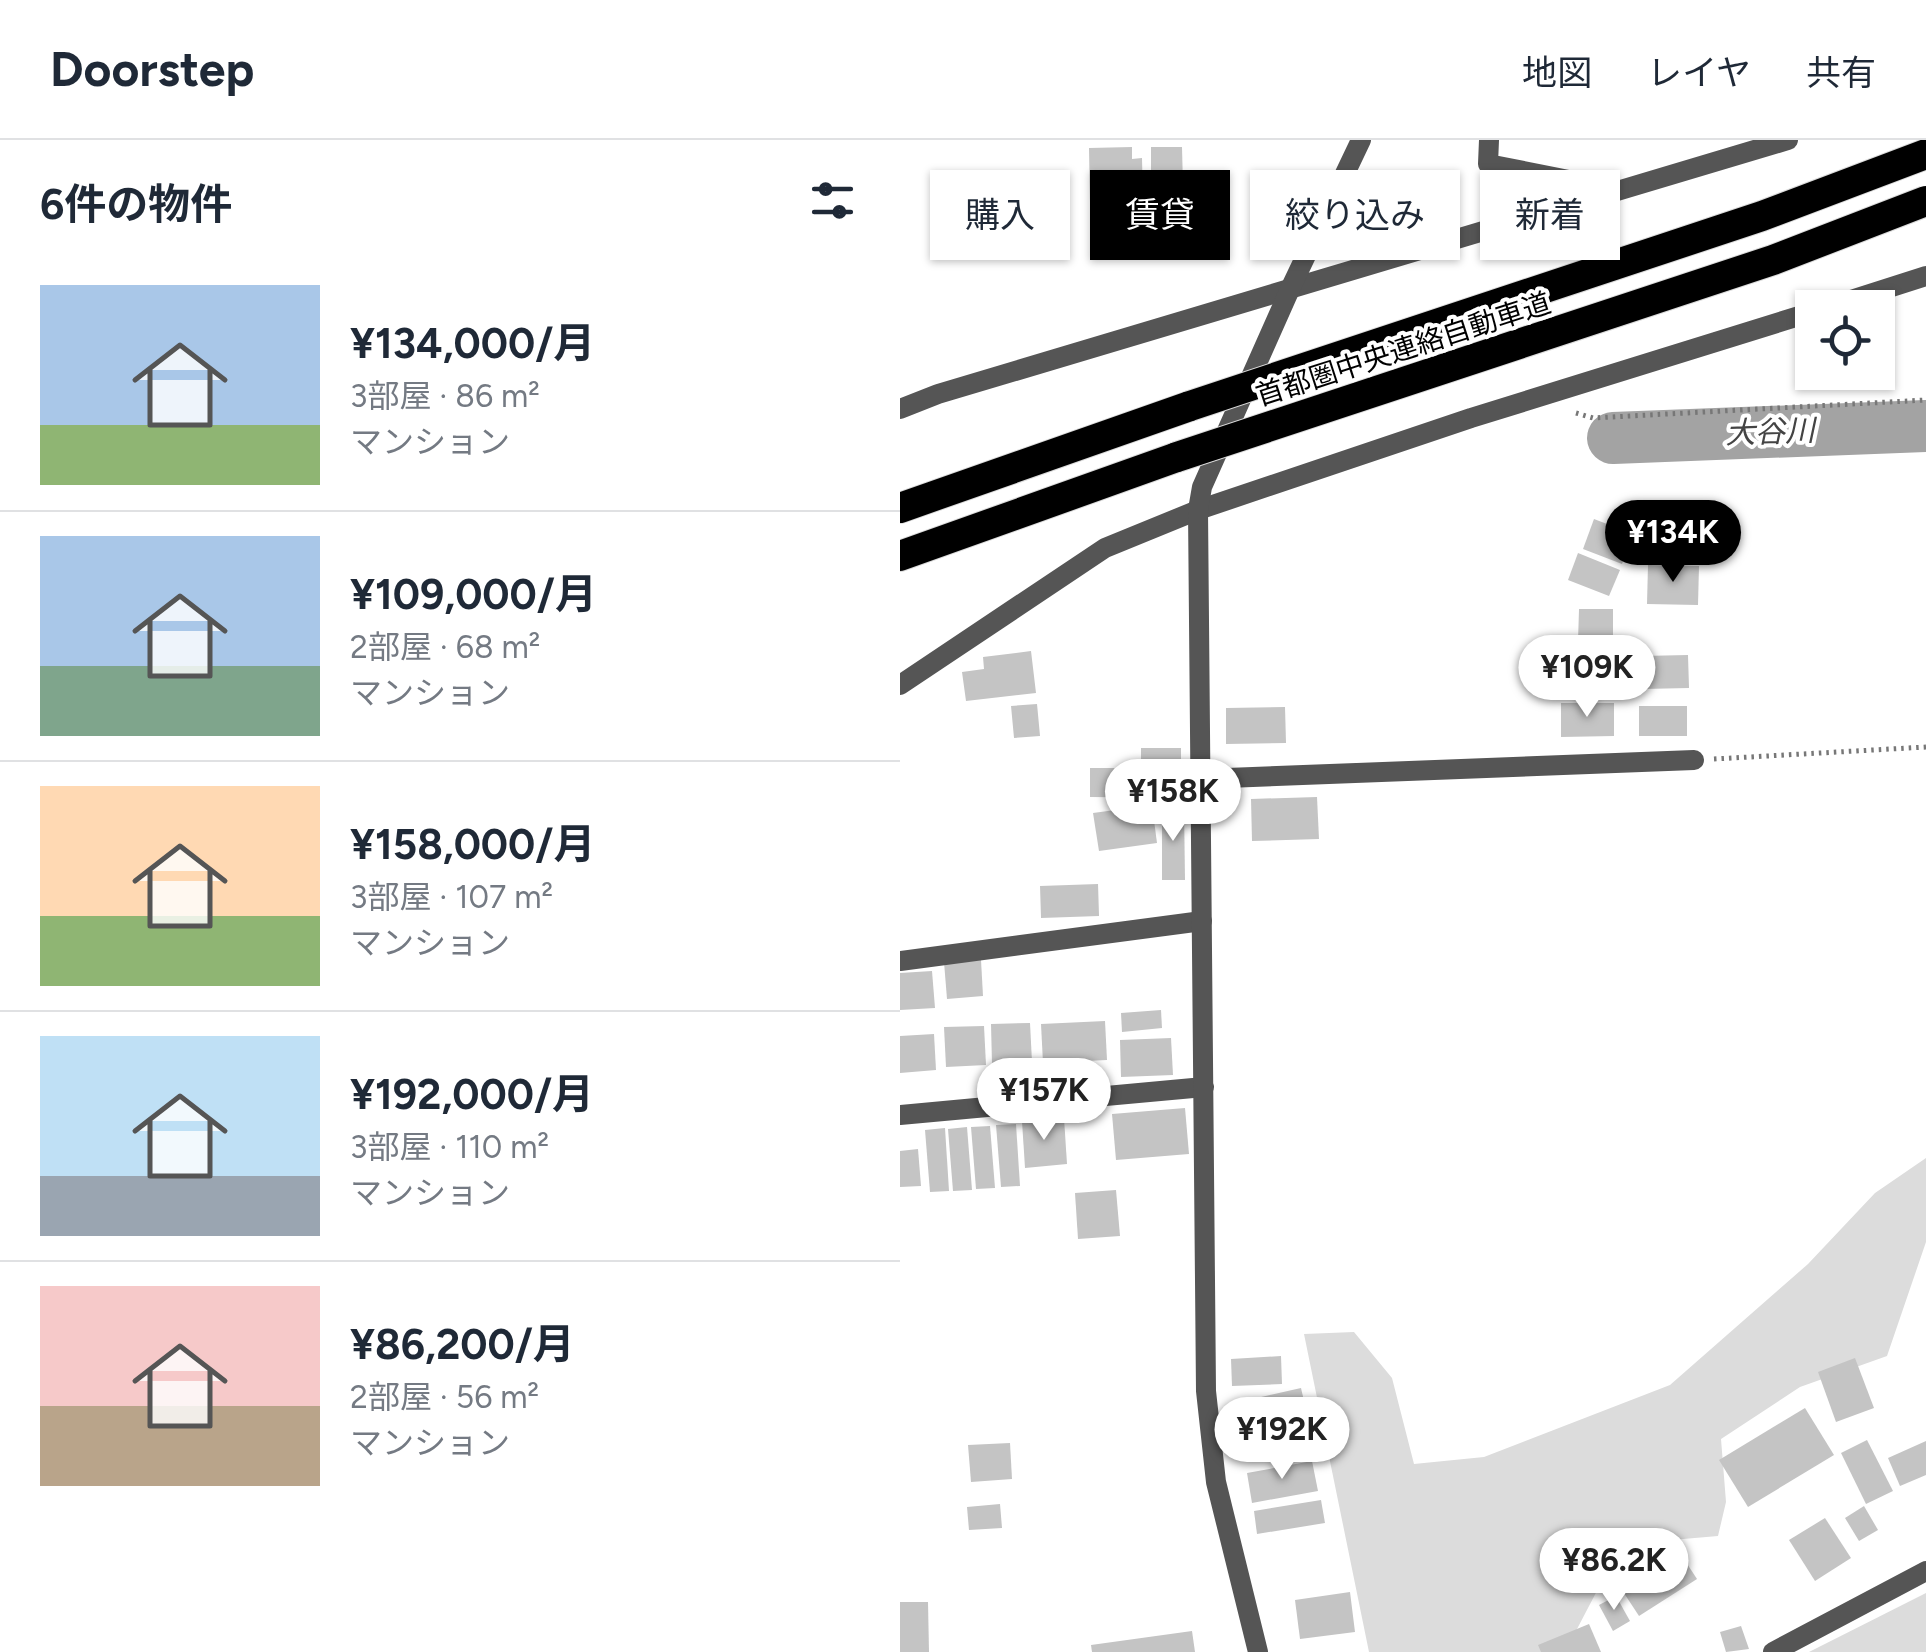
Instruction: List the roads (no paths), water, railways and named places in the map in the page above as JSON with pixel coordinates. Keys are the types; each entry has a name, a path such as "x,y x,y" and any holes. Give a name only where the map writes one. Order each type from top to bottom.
{"highway":[{"name":"首都圏中央連絡自動車道","path":"900,508 1190,406 1762,216 1926,154"},
{"name":"首都圏中央連絡自動車道","path":"900,556 1177,456 1735,273 1926,201"}],"street":[{"path":"1258,1652 1216,1482 1206,1391 1198,510 1202,486 1362,140"},
{"path":"1489,140 1488,164 1518,170"},
{"path":"1620,190 1788,140"},
{"path":"900,409 938,394 1480,231"},
{"path":"1882,290 1926,276"},
{"path":"900,686 1105,548 1198,510 1795,317"},
{"path":"1201,779 1694,760"},
{"path":"900,962 1202,921"},
{"path":"900,1116 1204,1088"},
{"path":"1773,1652 1926,1570"}],"waterway":[{"name":"大谷川","path":"1613,438 1926,426"}]}
